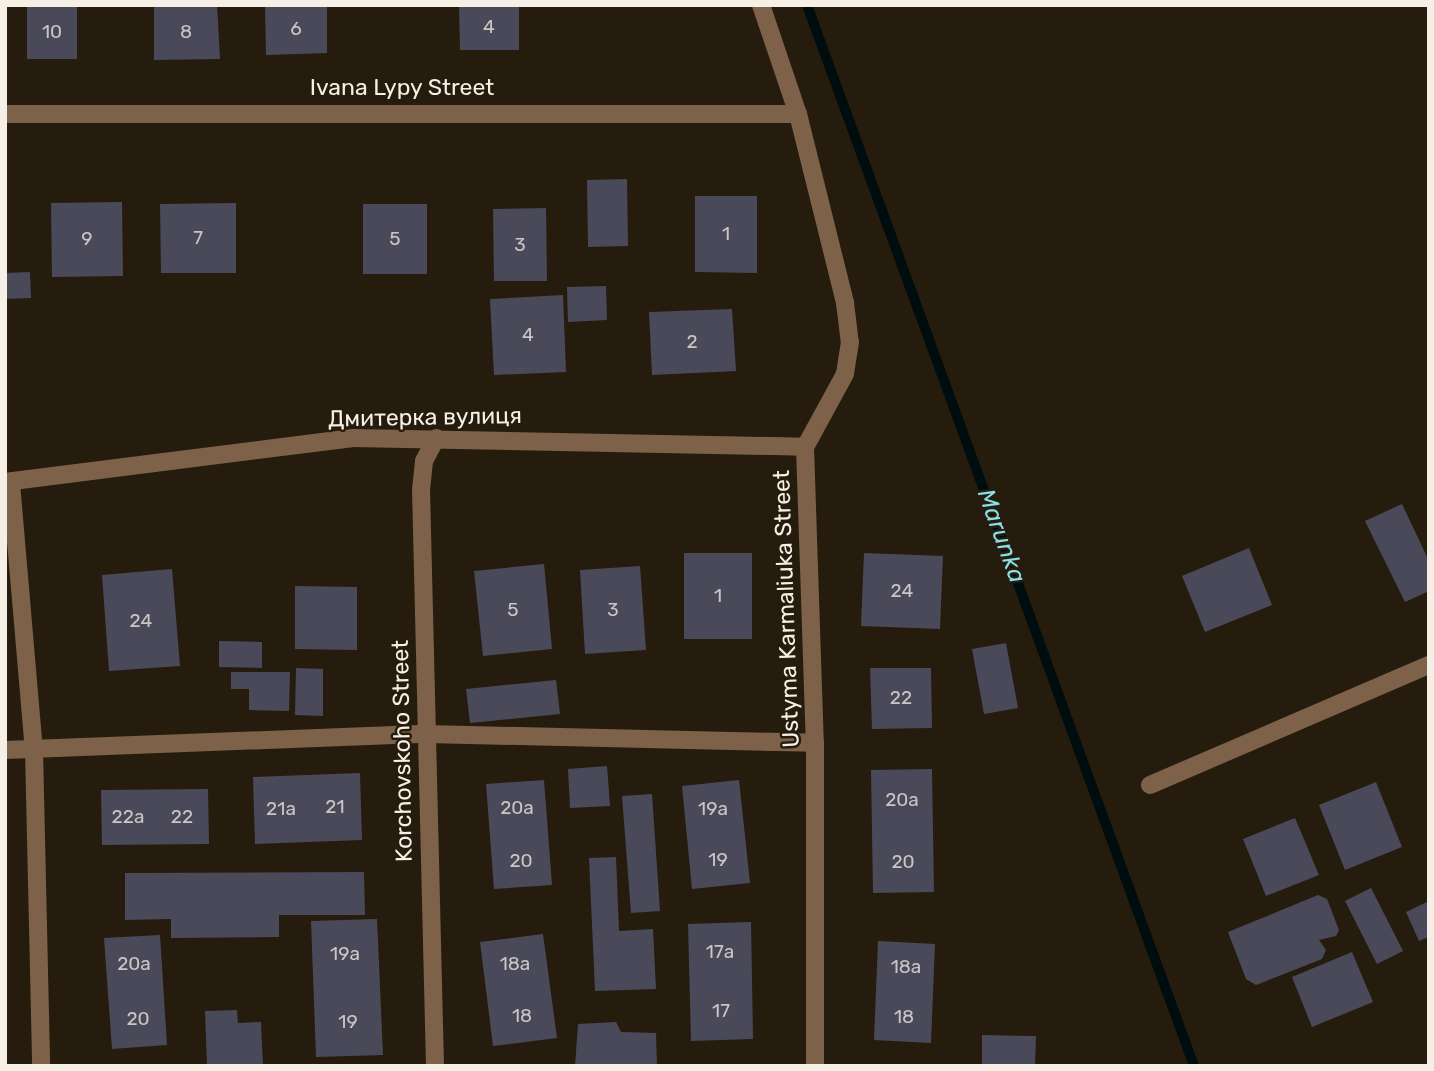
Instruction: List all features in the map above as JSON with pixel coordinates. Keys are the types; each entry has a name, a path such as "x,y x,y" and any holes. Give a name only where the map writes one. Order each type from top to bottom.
{"street":[{"name":"Ustyma Karmaliuka Street","path":"761,5 798,114 845,303 850,342 845,374 805,447 815,743 815,1066"},
{"name":"Ivana Lypy Street","path":"5,114 798,114"},
{"name":"Дмитерка вулиця","path":"8,482 353,438 805,447"},
{"name":"Korchovskoho Street","path":"435,1066 421,490 424,461 436,438"},
{"path":"8,482 34,750 41,1066"},
{"path":"1150,785 1429,665"},
{"path":"5,750 426,734 815,743"}],"building":[{"path":"27,5 77,5 77,59 27,59"},
{"path":"154,5 217,5 220,59 154,60"},
{"path":"265,5 327,5 327,53 266,55"},
{"path":"459,5 519,5 519,50 460,50"},
{"path":"627,179 628,246 588,247 587,180"},
{"path":"695,196 757,196 757,273 695,272"},
{"path":"122,202 123,276 52,277 51,203"},
{"path":"236,203 236,273 161,273 160,204"},
{"path":"363,204 427,204 427,274 363,274"},
{"path":"546,208 547,281 494,281 493,209"},
{"path":"30,272 31,298 5,299 5,273"},
{"path":"606,286 607,320 568,322 567,287"},
{"path":"563,295 566,372 494,375 490,299"},
{"path":"732,309 736,371 652,375 649,312"},
{"path":"1402,504 1429,561 1429,591 1405,602 1365,521"},
{"path":"1249,548 1272,605 1205,632 1182,576"},
{"path":"684,553 752,553 752,639 684,639"},
{"path":"864,553 943,556 940,629 861,626"},
{"path":"544,564 552,649 483,656 474,571"},
{"path":"640,566 646,650 585,654 580,570"},
{"path":"172,569 180,666 109,671 102,575"},
{"path":"295,586 357,587 357,650 295,649"},
{"path":"219,641 262,642 262,668 219,667"},
{"path":"1006,643 1018,708 984,714 972,649"},
{"path":"296,668 323,669 323,716 295,715"},
{"path":"870,668 931,668 932,728 872,729"},
{"path":"231,672 290,672 289,711 249,710 249,689 231,689"},
{"path":"556,680 560,714 470,723 466,689"},
{"path":"607,766 610,806 570,808 568,769"},
{"path":"932,769 934,892 873,893 871,770"},
{"path":"360,773 362,840 255,844 253,777"},
{"path":"544,780 552,885 494,889 486,784"},
{"path":"739,780 750,883 692,889 682,786"},
{"path":"1376,782 1402,847 1345,870 1319,805"},
{"path":"208,789 209,844 102,845 101,790"},
{"path":"652,794 660,911 631,913 622,796"},
{"path":"1295,818 1319,875 1266,896 1243,839"},
{"path":"616,857 619,931 653,929 656,989 595,991 589,858"},
{"path":"364,872 365,915 279,915 279,937 171,938 171,919 125,920 125,873"},
{"path":"1371,888 1403,951 1377,964 1345,901"},
{"path":"1318,895 1327,899 1339,930 1336,936 1319,940 1326,950 1322,959 1256,985 1246,979 1228,932"},
{"path":"1429,901 1429,937 1419,941 1406,912"},
{"path":"377,919 383,1055 316,1057 311,921"},
{"path":"751,922 753,1039 691,1041 688,924"},
{"path":"543,934 557,1038 493,1046 480,942"},
{"path":"160,935 167,1045 112,1049 104,938"},
{"path":"878,941 935,944 931,1043 874,1040"},
{"path":"1352,952 1373,1002 1312,1027 1292,977"},
{"path":"237,1010 238,1023 261,1022 263,1066 207,1066 205,1011"},
{"path":"616,1022 621,1032 656,1033 657,1066 575,1066 578,1024"},
{"path":"982,1035 1036,1036 1035,1066 982,1066"}],"waterway":[{"name":"Marunka","path":"807,5 1194,1066"}]}
